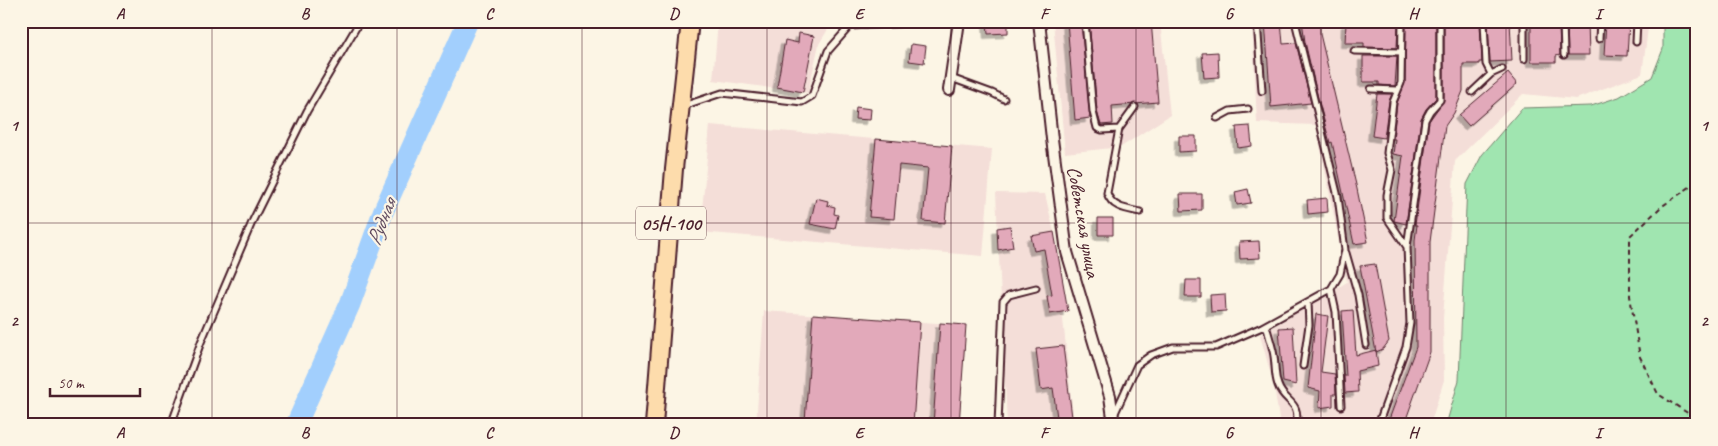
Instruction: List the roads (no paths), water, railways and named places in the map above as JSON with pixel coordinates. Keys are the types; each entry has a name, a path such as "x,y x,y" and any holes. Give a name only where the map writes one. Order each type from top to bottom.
{"main road":[{"name":"05Н-100","path":"654,425 674,169 690,21"}],"street":[{"path":"949,90 959,21"},
{"name":"Советская улица","path":"1039,21 1067,252 1110,396 1113,421"}],"lane":[{"path":"171,425 201,342 253,220 307,110 360,21"},
{"path":"682,106 722,93 802,102 812,96 828,51 850,26 953,21"},
{"path":"1085,21 1093,112 1097,128 1102,130 1119,129"},
{"path":"1257,21 1262,91"},
{"path":"1295,21 1338,197 1345,250 1358,295 1366,345"},
{"path":"1402,21 1401,83 1393,102 1387,153 1392,170 1386,195 1387,218 1407,247"},
{"path":"1378,425 1406,347 1410,323 1407,247 1425,120 1440,100 1440,21"},
{"path":"1484,21 1486,64 1491,74"},
{"path":"1524,21 1524,60"},
{"path":"1563,21 1564,55"},
{"path":"1599,39 1600,21"},
{"path":"1636,42 1637,21"},
{"path":"1354,51 1401,52"},
{"path":"1472,92 1491,74 1502,69"},
{"path":"951,78 1004,99"},
{"path":"1371,89 1397,90"},
{"path":"1135,107 1119,129 1107,193 1110,200 1117,206 1140,212"},
{"path":"1217,118 1230,111 1248,109"},
{"path":"1113,421 1137,365 1150,355 1173,347 1216,347 1266,325 1331,289 1340,274 1345,250"},
{"path":"998,425 1003,302 1009,295 1036,288"},
{"path":"1331,289 1336,312 1341,406"},
{"path":"1303,366 1309,325 1308,302"},
{"path":"1266,325 1274,352 1277,382 1279,388 1297,408 1298,417 1296,425"}],"waterway":[{"name":"Рудная","path":"296,425 350,304 383,212 468,21"}]}
